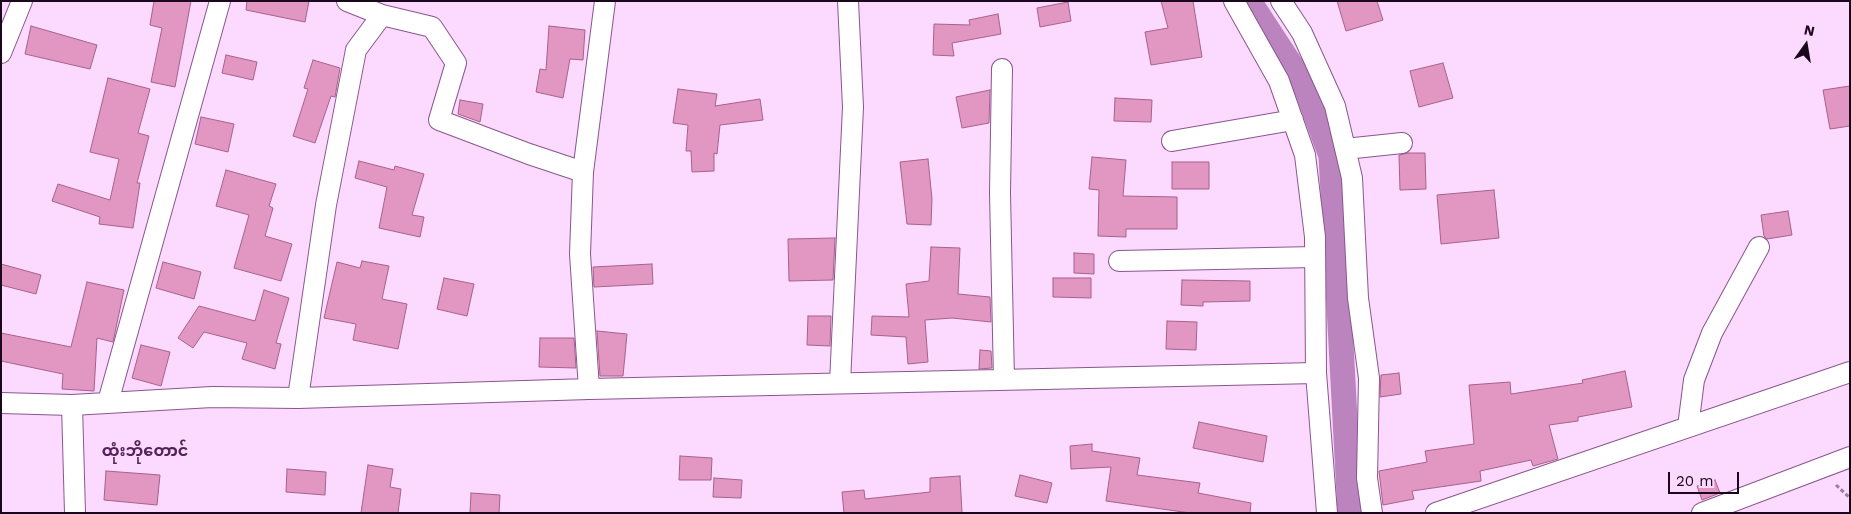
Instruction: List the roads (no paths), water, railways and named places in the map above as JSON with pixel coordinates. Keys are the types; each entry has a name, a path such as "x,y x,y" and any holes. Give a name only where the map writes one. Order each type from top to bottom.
{"street":[{"path":"1,53 22,1"},
{"path":"108,402 220,1"},
{"path":"347,1 382,15 432,27 456,63 439,120 583,172"},
{"path":"589,389 580,254 583,172 605,1"},
{"path":"840,384 852,107 848,1"},
{"path":"1234,1 1279,81 1305,155 1315,237 1316,373 1327,513"},
{"path":"1281,1 1302,32 1335,106 1352,178 1358,298 1369,378 1367,478 1372,513"},
{"path":"298,398 326,205 356,50 382,15"},
{"path":"1002,69 1000,193 1004,380"},
{"path":"1172,141 1293,120"},
{"path":"1345,149 1402,143"},
{"path":"1688,427 1694,380 1712,333 1759,247"},
{"path":"1119,261 1315,257"},
{"path":"1436,513 1850,372"},
{"path":"1,403 73,422 108,402 212,397 298,398 589,389 1316,373"},
{"path":"73,422 75,513"},
{"path":"1702,513 1850,457"}],"waterway":[{"path":"1249,1 1306,88 1331,156 1350,513"}],"district":[{"name":"ထုံးဘိုတောင်","path":"145,451"}]}
